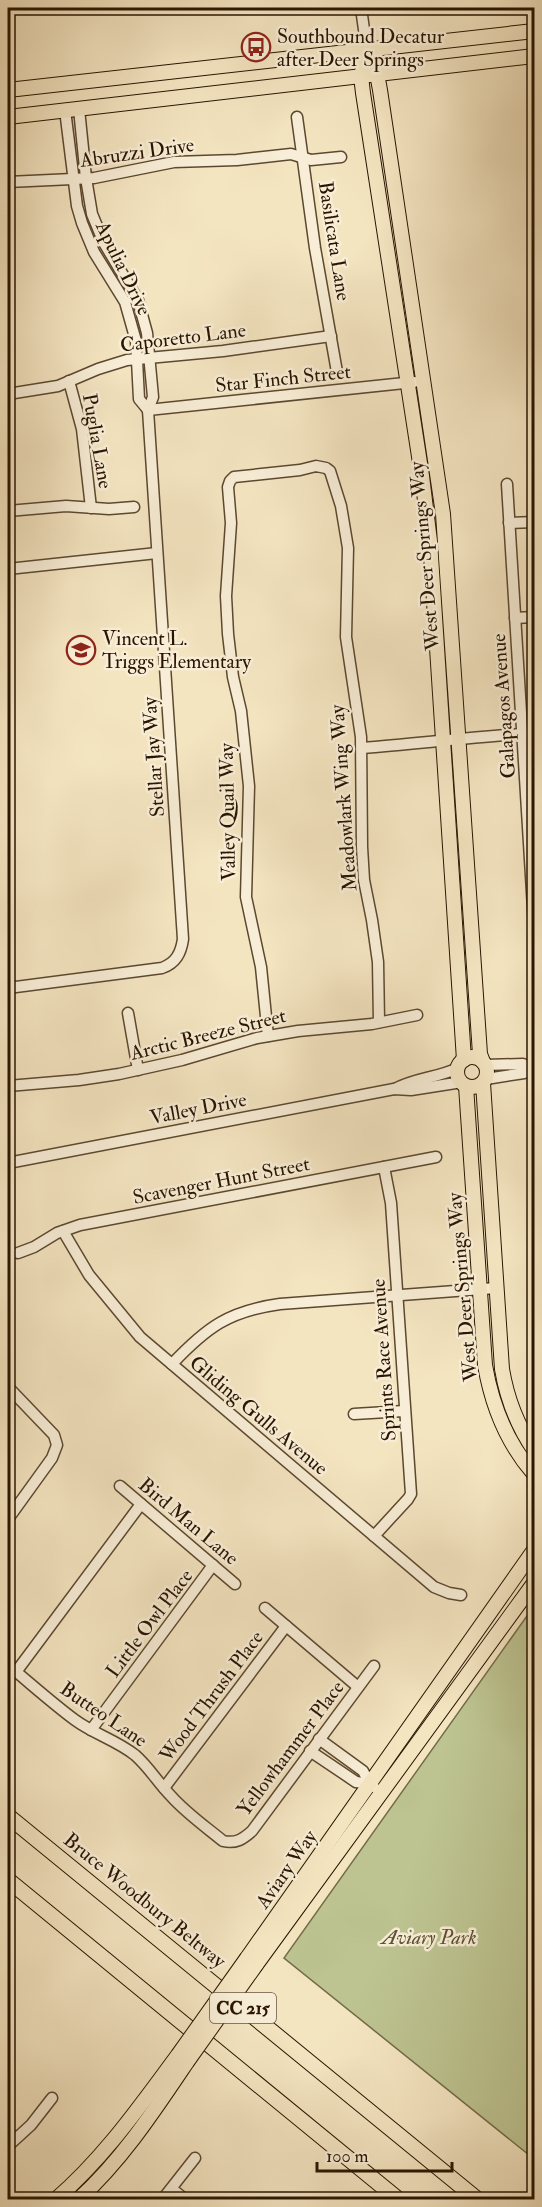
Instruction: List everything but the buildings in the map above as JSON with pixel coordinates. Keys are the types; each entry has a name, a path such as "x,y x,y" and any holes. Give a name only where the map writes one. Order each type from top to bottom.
{"highway":[{"name":"Bruce Woodbury Beltway","path":"8,1816 478,2199"},
{"name":"CC 215","path":"8,1880 399,2199"}],"main road":[{"path":"8,90 534,31"},
{"name":"West Deer Springs Way","path":"367,51 377,74 443,514 461,1064"},
{"name":"West Deer Springs Way","path":"367,51 361,76 428,518 451,739 480,1054 484,1072 502,1369 506,1393 515,1416 534,1450"},
{"path":"8,117 534,56"},
{"path":"473,1058 484,1072 475,1087 464,1084 459,1078 461,1064 473,1058"},
{"name":"West Deer Springs Way","path":"464,1084 485,1365 495,1407 509,1439 534,1474"},
{"name":"Aviary Way","path":"252,1962 370,1784 534,1550"},
{"name":"Aviary Way","path":"55,2199 80,2177 110,2145 182,2058 252,1962 382,1793 534,1583"},
{"name":"Aviary Way","path":"78,2199 106,2173 126,2149 182,2058"}],"street":[{"name":"West Deer Springs Way","path":"362,8 367,51"},
{"name":"Apulia Drive","path":"64,110 77,206 88,239 125,302 133,324 139,399 148,410 153,397 147,333 138,300 104,243 89,201 79,109"},
{"name":"Basilicata Lane","path":"297,117 315,248 337,372"},
{"name":"Abruzzi Drive","path":"8,182 86,178 174,162 237,160 291,154 317,160 341,157"},
{"name":"Caporetto Lane","path":"8,394 58,386 114,363 136,359 223,351 331,336"},
{"name":"Puglia Lane","path":"69,381 82,429 91,508"},
{"name":"Star Finch Street","path":"148,410 423,381"},
{"name":"Stellar Jay Way","path":"8,988 162,968 171,965 181,949 183,927 148,410"},
{"name":"Meadowlark Wing Way","path":"230,480 234,477 300,470 316,466 330,471 338,495 348,548 346,637 362,748 364,880 378,962 379,1022"},
{"name":"Valley Quail Way","path":"230,480 228,487 231,523 226,596 228,634 233,677 241,711 249,786 246,897 261,967 268,1036"},
{"name":"Galapagos Avenue","path":"507,484 522,734 533,868 534,925"},
{"path":"8,511 66,506 109,509 134,507"},
{"path":"509,523 534,522"},
{"path":"8,569 157,553"},
{"path":"515,618 534,617"},
{"path":"362,748 522,734"},
{"path":"128,1013 138,1070"},
{"name":"Arctic Breeze Street","path":"8,1086 79,1080 138,1070 268,1036 417,1015"},
{"name":"Valley Drive","path":"394,1089 410,1081 447,1073 461,1064"},
{"path":"484,1072 524,1073 534,1069"},
{"name":"Valley Drive","path":"8,1163 394,1089 411,1090 464,1084"},
{"name":"Scavenger Hunt Street","path":"18,1253 63,1231 91,1223 436,1157"},
{"name":"Sprints Race Avenue","path":"374,1536 411,1494 391,1203 384,1167"},
{"name":"Gliding Gulls Avenue","path":"63,1231 89,1275 117,1312 140,1337 434,1587 461,1595"},
{"path":"172,1364 207,1330 252,1309 280,1304 496,1288"},
{"path":"8,1387 54,1435 57,1445 52,1458 8,1519"},
{"path":"354,1414 404,1411"},
{"name":"Bird Man Lane","path":"120,1486 235,1584"},
{"path":"12,1668 141,1504"},
{"name":"Little Owl Place","path":"91,1730 213,1565"},
{"path":"265,1608 358,1687"},
{"name":"Wood Thrush Place","path":"164,1788 285,1626"},
{"name":"Yellowhammer Place","path":"230,1843 237,1842 252,1831 374,1666"},
{"name":"Butteo Lane","path":"12,1668 76,1721 108,1737 133,1754 146,1765 190,1815 223,1841 230,1843"},
{"path":"319,1739 363,1771 370,1784 382,1793"},
{"path":"310,1751 356,1782 370,1784"},
{"path":"8,2146 30,2125 52,2098"},
{"path":"162,2199 195,2158"},
{"path":"172,2189 186,2199"}],"green space":[{"name":"Aviary Park","path":"534,1606 534,2159 284,1958"}],"place":[{"name":"Southbound Decatur after Deer Springs","path":"256,47"},
{"name":"Vincent L. Triggs Elementary","path":"81,650"}]}
